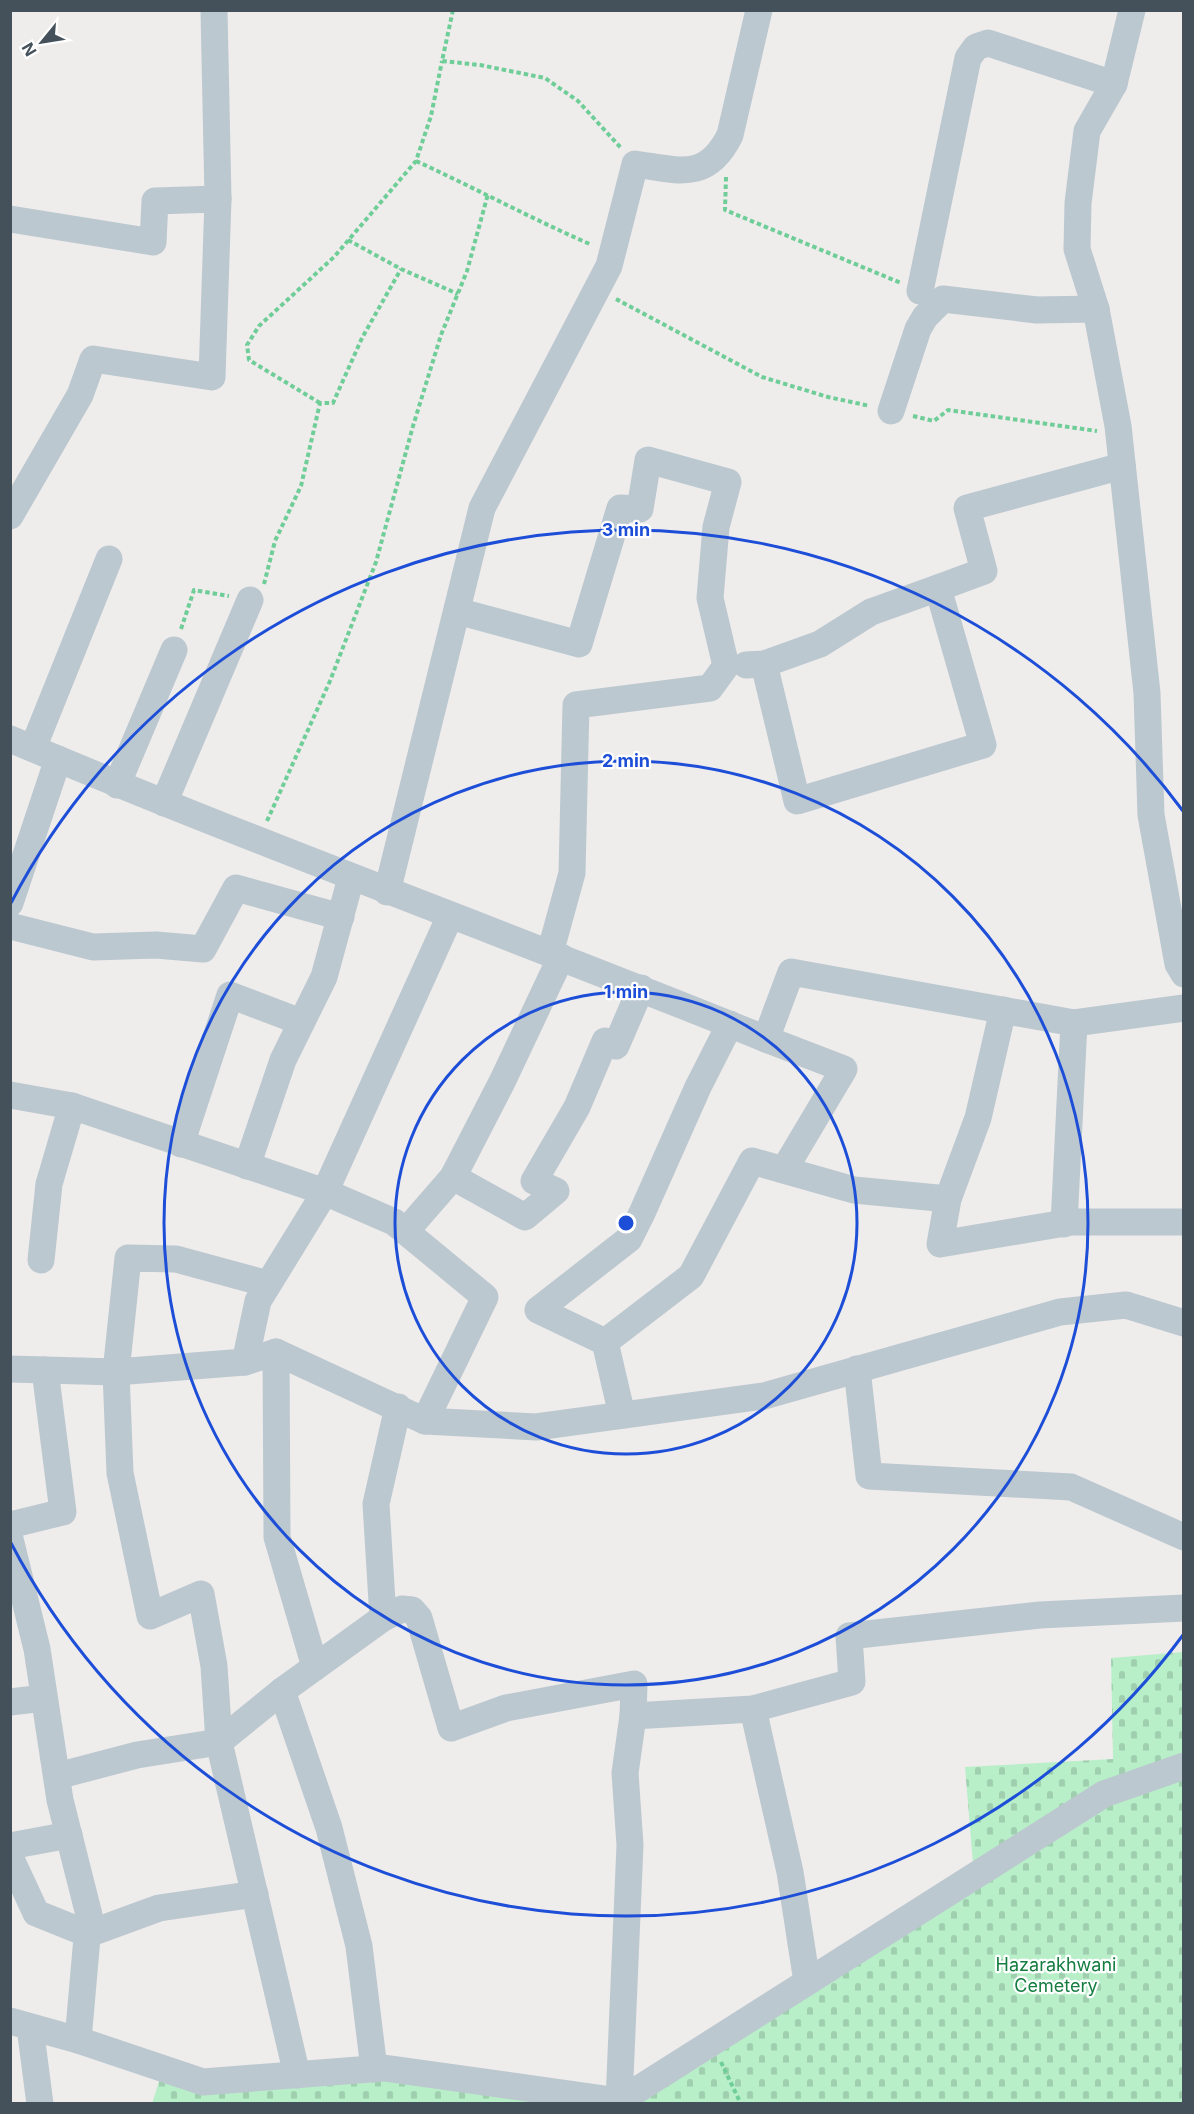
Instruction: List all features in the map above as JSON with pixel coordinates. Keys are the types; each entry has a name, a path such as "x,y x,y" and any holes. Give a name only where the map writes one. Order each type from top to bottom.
{"street":[{"path":"10,516 80,395 93,359 212,377 218,200 214,10"},
{"path":"387,892 482,508 609,266 635,164 685,171 699,167 715,158 723,149 730,135 759,10"},
{"path":"1132,10 1114,84 1087,131 1078,203 1077,249 1096,309 1119,434 1147,693 1151,815 1178,964 1184,974"},
{"path":"920,291 968,58 976,47 988,43 1114,84"},
{"path":"10,219 153,242 155,201 218,200"},
{"path":"891,411 918,329 925,317 943,299 1037,310 1096,309"},
{"path":"406,1231 453,1177 502,1082 556,955 572,873 576,705 710,688 726,666 710,598 716,527 728,482 648,460 640,509 620,508 579,644 457,611"},
{"path":"726,666 764,664 820,644 871,612 984,571 967,508 1122,466"},
{"path":"109,559 22,744 117,785 351,878 556,955 844,1069 784,1170"},
{"path":"764,664 797,801 983,745 938,588"},
{"path":"164,803 250,600"},
{"path":"117,785 174,650"},
{"path":"10,903 58,759"},
{"path":"247,1166 283,1060 324,977 351,878"},
{"path":"10,926 93,947 156,945 203,950 236,888 341,917"},
{"path":"245,1362 258,1301 325,1192 450,916"},
{"path":"766,1039 790,972 1074,1023 1184,1008"},
{"path":"453,1177 525,1217 556,1191 534,1181 577,1107 605,1041 616,1046 641,988"},
{"path":"181,1144 230,995 302,1022"},
{"path":"1003,1010 978,1118 948,1199 940,1244 1064,1224 1184,1222"},
{"path":"1064,1224 1074,1023"},
{"path":"605,1342 538,1310 628,1239 642,1213 698,1087 730,1024"},
{"path":"10,1095 72,1106 325,1192 394,1222 406,1231 485,1297 425,1421"},
{"path":"41,1260 49,1184 72,1106"},
{"path":"605,1342 691,1276 752,1161 854,1190 948,1199"},
{"path":"268,1284 176,1259 128,1258 116,1372 120,1473 150,1616 201,1594 214,1666 219,1742 297,2075"},
{"path":"10,1369 116,1372 245,1362 276,1352 425,1421 536,1427 764,1396 1060,1312 1126,1305 1184,1323"},
{"path":"605,1342 622,1415"},
{"path":"276,1352 277,1537 315,1666"},
{"path":"10,1525 63,1512 45,1370"},
{"path":"857,1370 869,1476 1071,1486 1184,1537"},
{"path":"383,1618 376,1504 398,1407"},
{"path":"12,1554 37,1649 57,1776 89,1915 78,2040"},
{"path":"633,1716 753,1709 852,1682 849,1636 1040,1615 1184,1608"},
{"path":"57,1776 137,1755 219,1742 315,1666 383,1618 402,1609 412,1610 419,1618 451,1728 506,1708 634,1684 633,1716 626,1773 630,1845 617,2102"},
{"path":"282,1691 329,1828 359,1946 374,2068"},
{"path":"10,1702 45,1698"},
{"path":"753,1709 790,1872 807,1982"},
{"path":"40,2103 20,2024 78,2040 203,2082 384,2068 617,2102 1104,1794 1184,1766"},
{"path":"10,1846 69,1835"},
{"path":"10,1857 36,1913 88,1934 159,1908 255,1894"}],"path":[{"path":"401,269 362,338 333,403 320,403 249,360 247,345 259,326 334,257 416,161 431,116 453,10"},
{"path":"442,61 545,78 578,101 635,164"},
{"path":"416,161 488,194 547,226 612,254"},
{"path":"726,175 725,210 920,291"},
{"path":"258,841 330,681 376,562 441,335 467,271 488,194"},
{"path":"348,240 401,269 458,294"},
{"path":"597,289 762,377 828,397 934,421 948,410 1119,434"},
{"path":"174,650 194,590 260,602 275,541 301,486 320,403"},
{"path":"712,2043 741,2103"}],"green space":[{"name":"Hazarakhwani Cemetery","path":"1183,1652 1183,2103 152,2104 163,2068 203,2082 384,2068 619,2101 974,1876 965,1767 1113,1759 1111,1658"}]}
